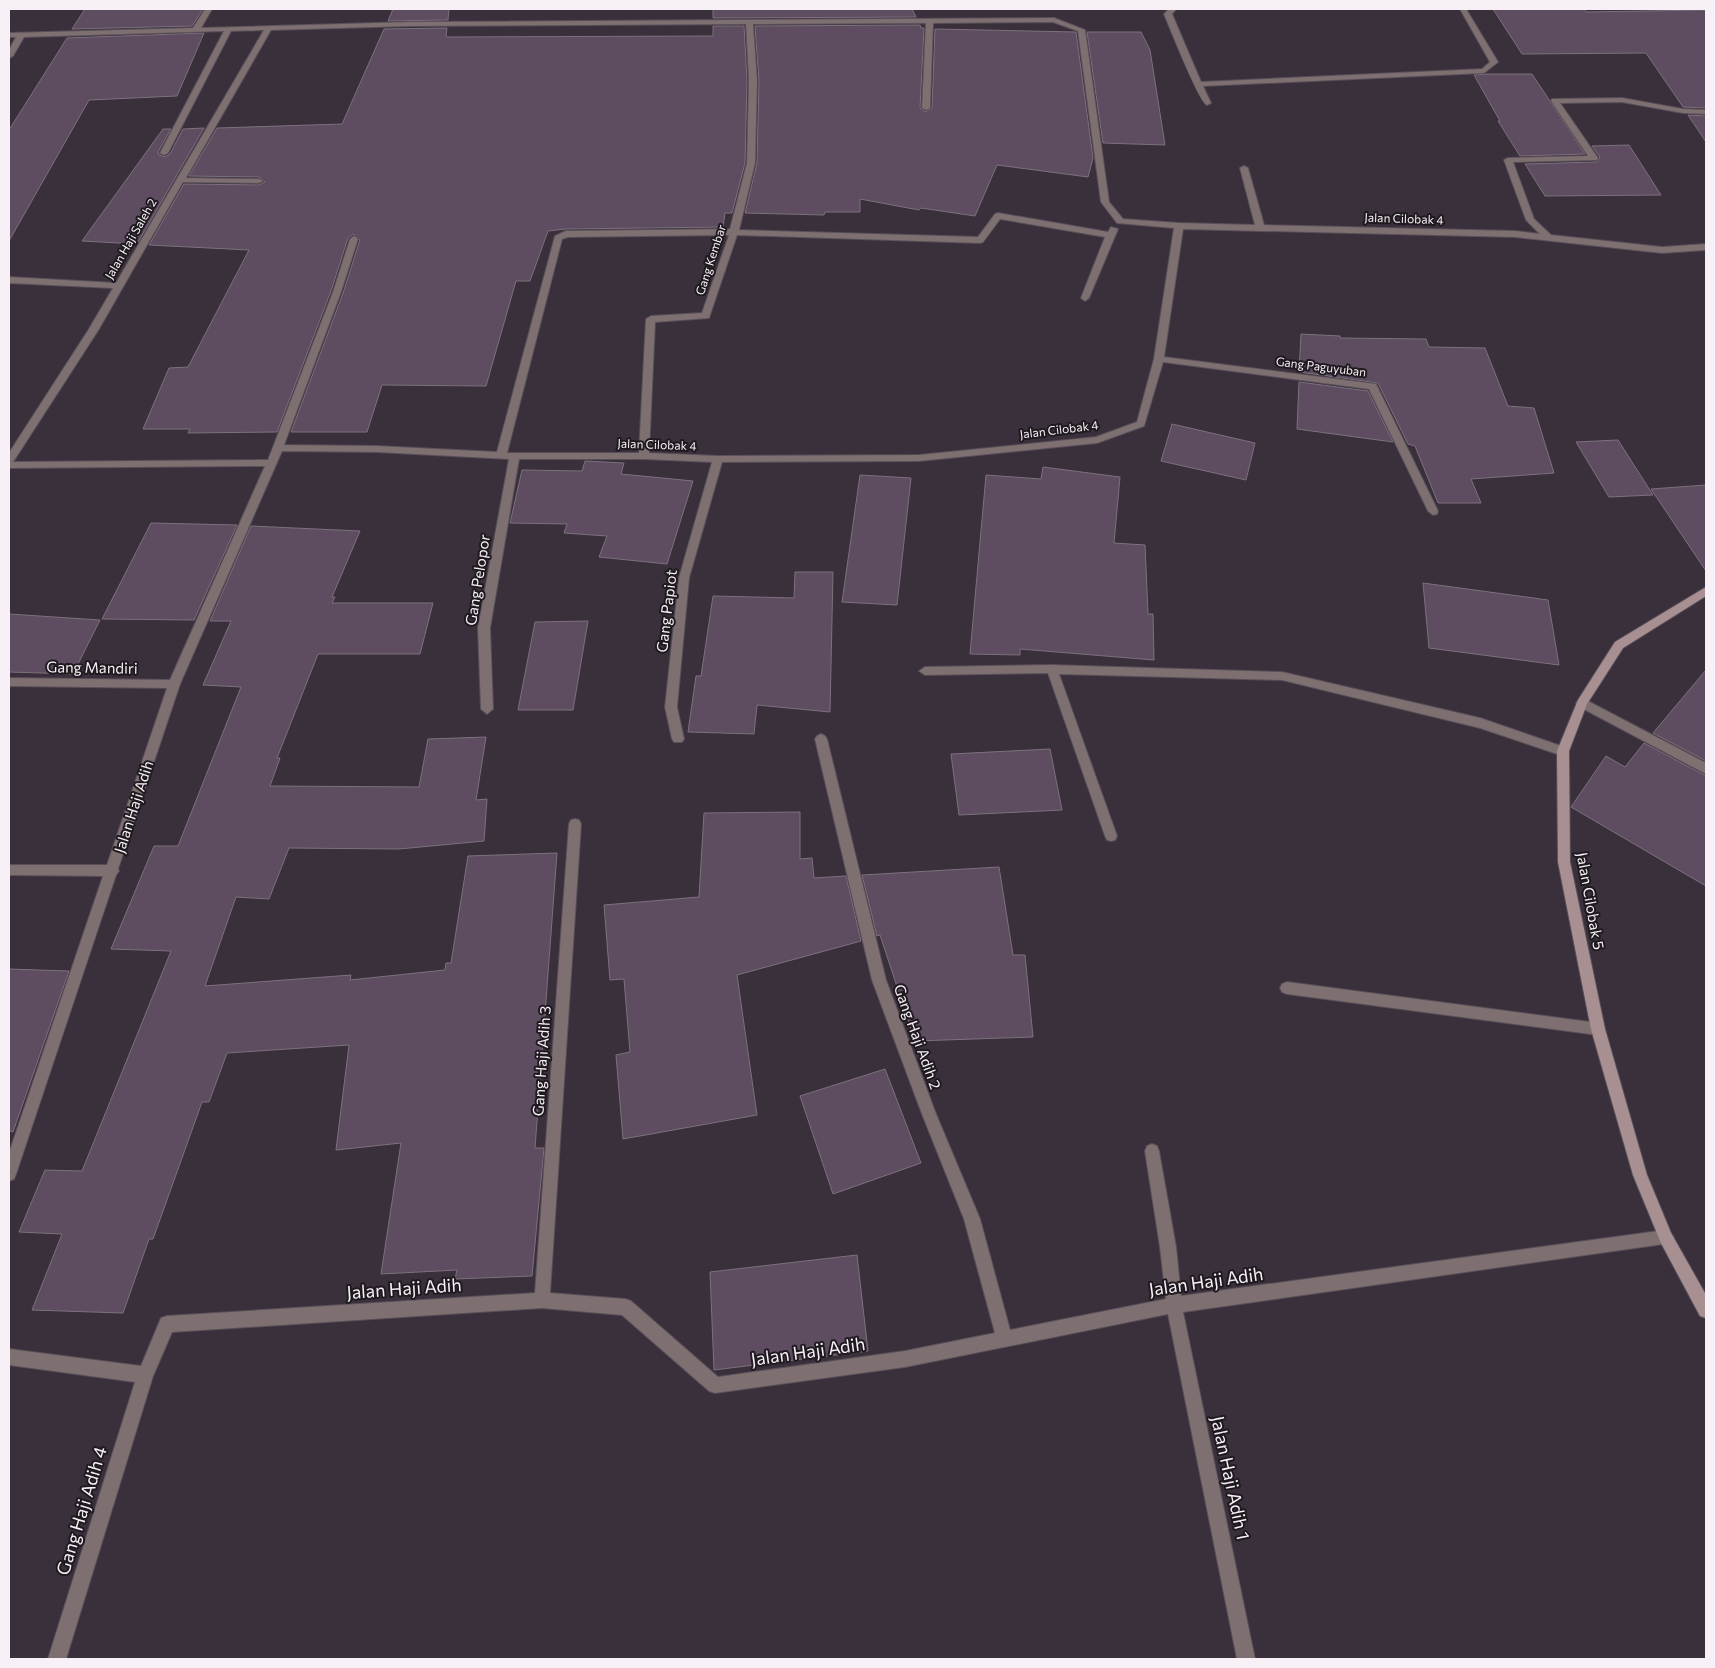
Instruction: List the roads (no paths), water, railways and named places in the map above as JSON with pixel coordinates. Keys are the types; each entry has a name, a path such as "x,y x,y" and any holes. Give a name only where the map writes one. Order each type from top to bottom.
{"street":[{"path":"195,31 208,9"},
{"path":"1172,9 1168,14 1207,103"},
{"path":"1198,84 1484,71 1494,62 1463,9"},
{"path":"9,36 115,31 195,31 400,24 1054,20 1081,30 1105,202 1120,221 1179,226"},
{"name":"Gang Kembar","path":"644,456 651,319 706,316 734,232 751,163 753,81 749,21"},
{"path":"926,108 930,21"},
{"name":"Jalan Haji Saleh 2","path":"9,460 94,329 269,28"},
{"path":"164,153 228,30"},
{"path":"9,56 22,35"},
{"path":"1549,238 1530,220 1508,160 1594,158 1555,101 1622,100 1683,111 1706,112"},
{"path":"1244,168 1260,227"},
{"path":"180,180 259,181"},
{"path":"501,456 558,238 566,234 734,232 980,240 998,216 1110,235"},
{"path":"1085,298 1110,235 1120,221"},
{"name":"Jalan Cilobak 4","path":"278,448 377,449 501,456 644,456 718,460 919,458 1097,440 1141,424 1159,359 1179,226 1505,234 1662,250 1706,247"},
{"name":"Jalan Haji Adih","path":"9,1174 113,871 174,684 272,463 337,292 354,239"},
{"path":"9,280 118,286"},
{"name":"Gang Paguyuban","path":"1159,359 1373,386 1433,510"},
{"name":"Gang Pelopor","path":"488,709 484,628 515,456"},
{"name":"Gang Papiot","path":"678,739 671,707 684,578 718,460"},
{"path":"9,465 272,463"},
{"name":"Jalan Cilobak 5","path":"1706,591 1619,645 1582,704 1563,751 1564,862 1598,1029 1640,1175 1666,1238 1706,1310"},
{"path":"1052,669 1111,836"},
{"path":"925,671 1052,669 1282,676 1480,723 1563,751"},
{"name":"Gang Mandiri","path":"9,682 174,684"},
{"path":"1582,704 1706,769"},
{"name":"Gang Haji Adih 2","path":"821,739 879,980 929,1114 972,1218 1004,1339"},
{"name":"Gang Haji Adih 3","path":"542,1300 575,824"},
{"path":"9,870 113,871"},
{"path":"1288,988 1598,1029"},
{"name":"Jalan Haji Adih 1","path":"1152,1151 1168,1247 1174,1305 1246,1659"},
{"name":"Jalan Haji Adih","path":"145,1375 167,1324 542,1300 625,1308 715,1384 906,1359 1174,1305 1666,1238"},
{"path":"9,1357 145,1375"},
{"name":"Gang Haji Adih 4","path":"57,1659 145,1375"}]}
